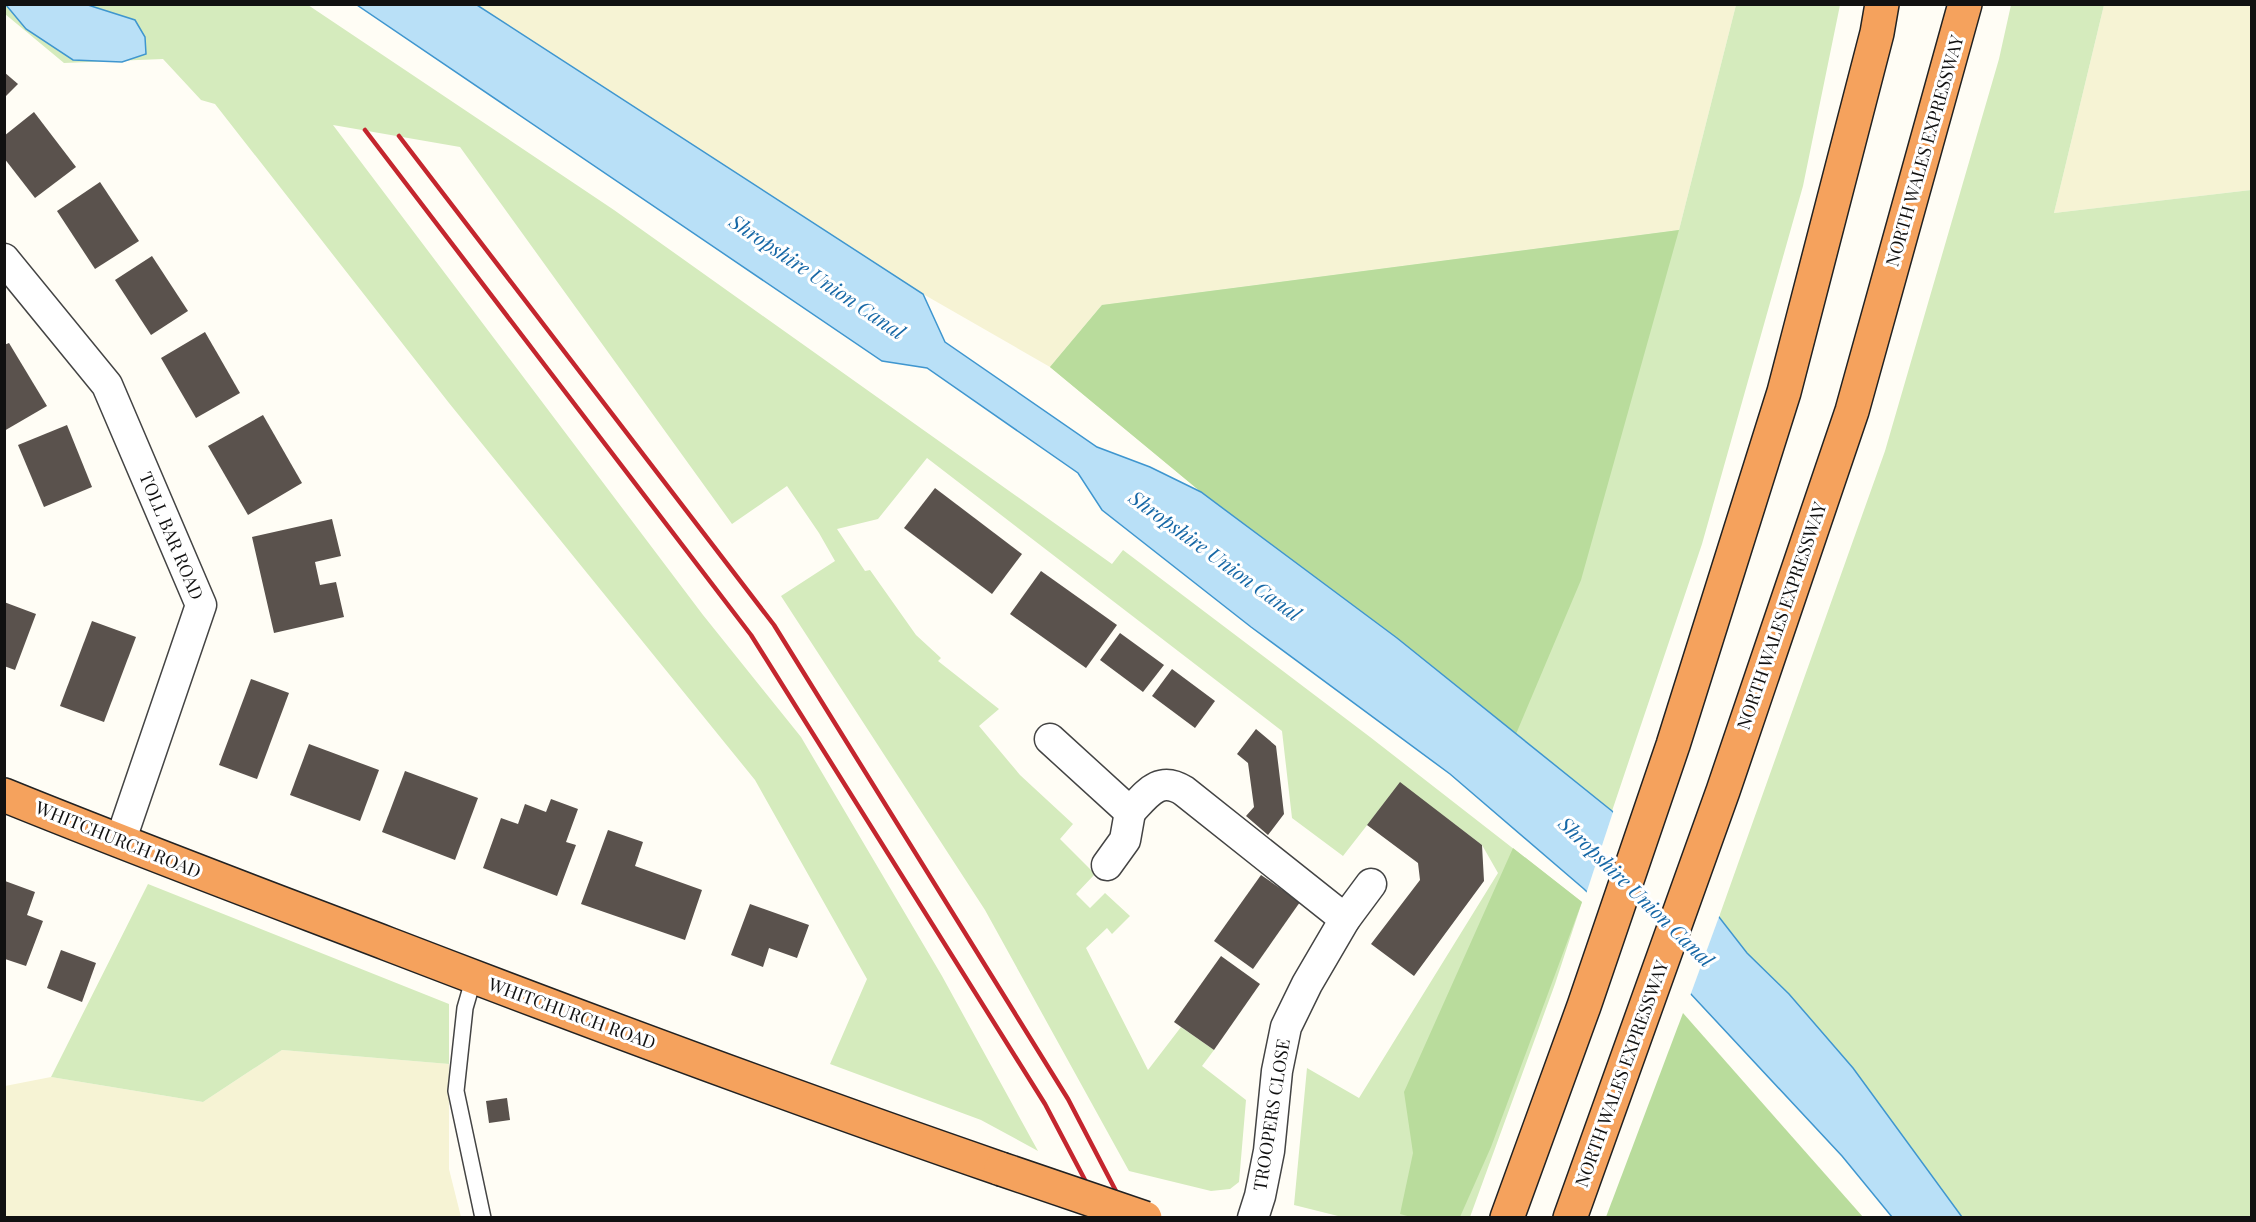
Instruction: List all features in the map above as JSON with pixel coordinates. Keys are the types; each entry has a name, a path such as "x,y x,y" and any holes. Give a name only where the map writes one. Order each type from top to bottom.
{"highway":[{"path":"1512,1206 1584,1006 1673,745 1784,392 1882,4"},
{"name":"NORTH WALES EXPRESSWAY","path":"1571,1216 1723,791 1852,411 1965,4"},
{"name":"WHITCHURCH ROAD","path":"4,795 120,842 474,977 846,1115 1145,1218"}],"street":[{"name":"TOLL BAR ROAD","path":"4,259 107,385 201,605 120,842"},
{"path":"1050,739 1130,812"},
{"path":"1107,865 1125,840 1130,812 1156,787 1166,784 1175,785 1345,919"},
{"name":"TROOPERS CLOSE","path":"1252,1218 1260,1196 1269,1151 1277,1071 1286,1027 1307,984 1345,919 1371,884"}],"lane":[{"path":"474,977 465,1008 456,1091 483,1218"}],"shaded area":[{"path":"477,5 1736,5 1679,230 1102,305 1050,367 923,294"},
{"path":"2104,5 2251,5 2251,190 2054,213"},
{"path":"282,1050 449,1064 449,1169 461,1217 5,1218 5,1086 51,1077 203,1102"}],"green space":[{"path":"4,5 308,5 614,210 1112,564 1123,550 1370,737 1582,902 1555,984 1470,1217 1342,1217 1294,1205 1307,1068 1359,1098 1498,873 1482,845 1400,783 1343,856 1292,818 1282,731 927,458 878,519 837,529 865,571 870,570 916,635 941,658 938,661 999,709 979,726 1020,775 1073,824 1060,839 1095,874 1076,894 1090,908 1105,893 1130,916 1112,934 1107,928 1086,948 1148,1070 1181,1027 1214,1050 1202,1066 1246,1100 1239,1182 1230,1189 1211,1191 1129,1171 985,910 781,596 835,561 787,486 732,524 460,147 333,125 703,615 801,737 942,976 1038,1151 981,1120 830,1064 867,979 755,780 449,403 215,104 201,100 163,59 64,63 5,14"},
{"path":"1736,5 1840,5 1803,186 1702,544 1612,811 1397,638 1201,492 1050,367 1102,305 1679,230"},
{"path":"2011,5 2104,5 2054,213 2251,190 2251,1217 1962,1217 1853,1068 1789,994 1747,953 1719,917 1885,451 1999,59"},
{"path":"1679,230 1581,580 1516,734 1397,638 1201,492 1050,367 1102,305"},
{"path":"1513,848 1582,902 1491,1147 1460,1217 1411,1217 1400,1214 1413,1153 1404,1092"},
{"path":"148,884 449,1004 449,1064 282,1050 203,1102 51,1077"},
{"path":"1683,1013 1863,1217 1606,1217"}],"water":[{"path":"6,5 88,5 135,20 145,37 146,54 122,62 73,60 26,29"},
{"name":"Shropshire Union Canal","path":"357,5 477,5 923,294 945,342 1097,447 1150,467 1201,492 1397,638 1612,811 1719,917 1747,953 1789,994 1853,1068 1962,1217 1892,1217 1842,1156 1689,992 1584,889 1450,774 1251,627 1102,510 1078,473 927,368 882,361"}],"pier":[{"path":"1614,809 1720,914 1690,996 1586,894"}],"building":[{"path":"4,72 18,84 4,98"},
{"path":"34,112 76,167 35,198 4,158 4,136"},
{"path":"100,182 139,241 95,269 57,211"},
{"path":"152,256 188,311 151,335 115,280"},
{"path":"205,332 240,393 196,418 161,358"},
{"path":"9,343 47,406 4,431 4,345"},
{"path":"263,415 302,483 248,515 208,446"},
{"path":"67,425 92,487 44,507 18,445"},
{"path":"935,488 1022,554 992,594 904,528"},
{"path":"332,519 341,556 315,562 320,585 336,582 344,617 274,633 252,537"},
{"path":"1041,571 1117,625 1086,668 1010,614"},
{"path":"4,602 36,614 15,670 4,666"},
{"path":"92,621 136,637 104,722 60,706"},
{"path":"1120,633 1164,665 1143,692 1100,660"},
{"path":"1172,669 1215,701 1195,728 1152,696"},
{"path":"251,679 289,693 257,779 219,765"},
{"path":"1256,729 1276,746 1284,814 1268,835 1246,816 1254,807 1248,763 1237,754"},
{"path":"309,744 379,770 360,821 290,795"},
{"path":"405,771 478,798 455,860 382,832"},
{"path":"1400,782 1482,845 1484,881 1414,976 1371,944 1420,880 1418,863 1367,825"},
{"path":"551,799 578,809 566,842 576,845 557,896 483,868 501,818 518,824 525,804 546,812"},
{"path":"608,830 643,842 635,866 702,890 685,940 581,904"},
{"path":"1261,875 1300,902 1253,969 1214,941"},
{"path":"5,881 35,892 27,915 43,921 26,966 5,959"},
{"path":"750,904 809,925 797,958 769,948 763,967 731,955"},
{"path":"61,950 96,963 82,1002 47,988"},
{"path":"1221,956 1260,984 1214,1050 1174,1022"},
{"path":"507,1098 510,1120 489,1123 486,1101"}],"railway":[{"path":"365,130 751,635 1045,1104 1105,1218"},
{"path":"399,136 774,625 1068,1099 1130,1218"}]}
